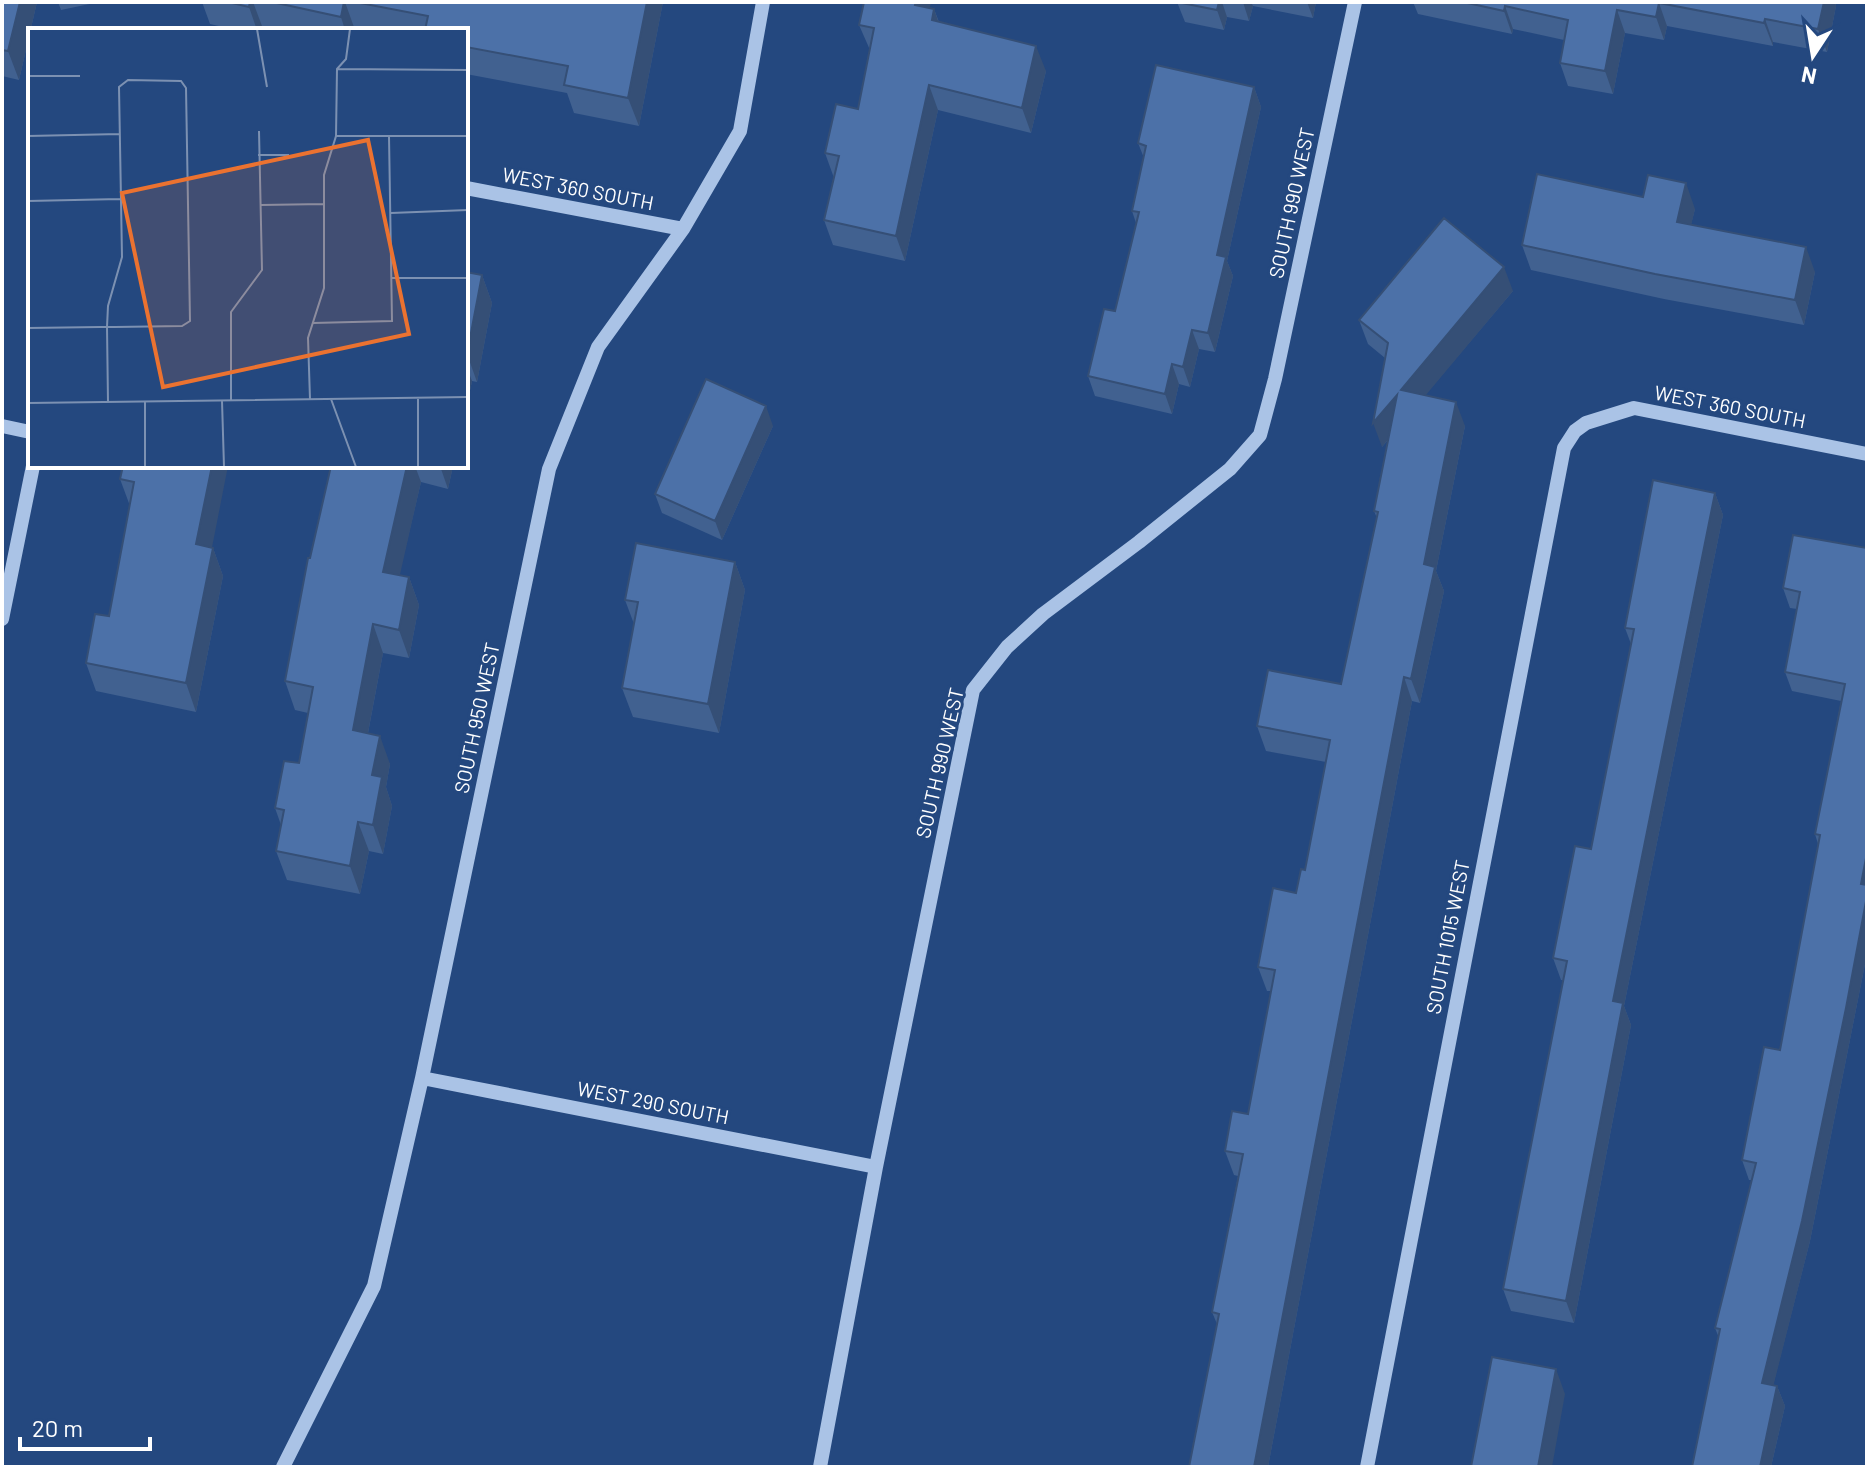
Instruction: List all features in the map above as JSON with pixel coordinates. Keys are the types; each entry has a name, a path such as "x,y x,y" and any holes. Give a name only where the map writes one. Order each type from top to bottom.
{"street":[{"name":"SOUTH 950 WEST","path":"283,1467 374,1286 422,1078 549,469 598,347 683,229 740,131 763,2"},
{"name":"SOUTH 990 WEST","path":"820,1467 876,1167 973,690 1007,647 1034,623 1230,469 1260,435 1275,379 1355,2"},
{"name":"WEST 360 SOUTH","path":"468,188 683,229"},
{"name":"WEST 360 SOUTH","path":"1586,423 1634,408 1867,454"},
{"name":"SOUTH 1015 WEST","path":"1367,1467 1559,469 1564,448 1575,431 1586,423"},
{"path":"2,426 28,432"},
{"path":"2,619 33,468"},
{"name":"WEST 290 SOUTH","path":"422,1078 876,1167"}],"building":[{"path":"2,2 20,2 8,51 2,50"},
{"path":"228,2 250,2 249,7"},
{"path":"272,2 344,2 341,17"},
{"path":"355,2 647,2 628,98 564,85 568,66 468,47 468,28 425,28 428,16"},
{"path":"864,2 916,2 915,5 934,9 932,20 1036,46 1022,108 929,85 896,236 824,220 839,156 825,153 836,104 858,109 874,28 859,25"},
{"path":"1177,2 1219,2 1217,10"},
{"path":"1463,2 1824,2 1818,29 1765,19 1764,23 1659,3 1656,17 1617,10 1605,71 1560,63 1568,20 1505,6 1504,11"},
{"path":"1156,65 1254,87 1217,255 1226,257 1208,333 1192,330 1183,367 1172,364 1165,394 1088,376 1104,309 1115,311 1139,212 1132,211 1146,146 1138,143"},
{"path":"1537,174 1643,197 1648,175 1686,183 1677,222 1806,247 1795,300 1522,245"},
{"path":"1444,218 1504,267 1401,390 1456,402 1424,564 1435,567 1411,679 1404,677 1254,1467 1189,1467 1219,1314 1212,1312 1243,1154 1225,1151 1232,1111 1248,1114 1275,970 1258,967 1273,888 1296,893 1301,869 1305,870 1330,740 1257,726 1268,670 1341,684 1378,512 1374,511 1397,395 1373,423 1388,343 1359,320"},
{"path":"468,272 482,275 468,349"},
{"path":"706,379 766,406 715,521 655,494"},
{"path":"123,468 212,468 196,544 213,548 186,683 86,663 95,614 109,616 134,482 120,479"},
{"path":"331,468 407,468 383,572 409,577 399,630 373,624 353,730 380,736 372,775 382,777 373,825 358,822 350,866 276,851 284,810 275,808 284,761 299,763 313,687 285,681"},
{"path":"1653,480 1715,493 1613,1001 1623,1003 1566,1301 1503,1289 1567,961 1553,958 1575,846 1591,849 1634,629 1625,628"},
{"path":"1793,535 1867,548 1867,853 1861,884 1867,885 1867,896 1802,1221 1762,1383 1777,1386 1760,1467 1692,1467 1720,1329 1715,1328 1756,1163 1742,1160 1764,1047 1780,1050 1820,835 1815,834 1845,684 1785,672 1800,592 1783,588"},
{"path":"636,543 735,562 708,704 622,688 638,602 625,600"},
{"path":"1492,1357 1556,1369 1538,1467 1471,1467"}]}
